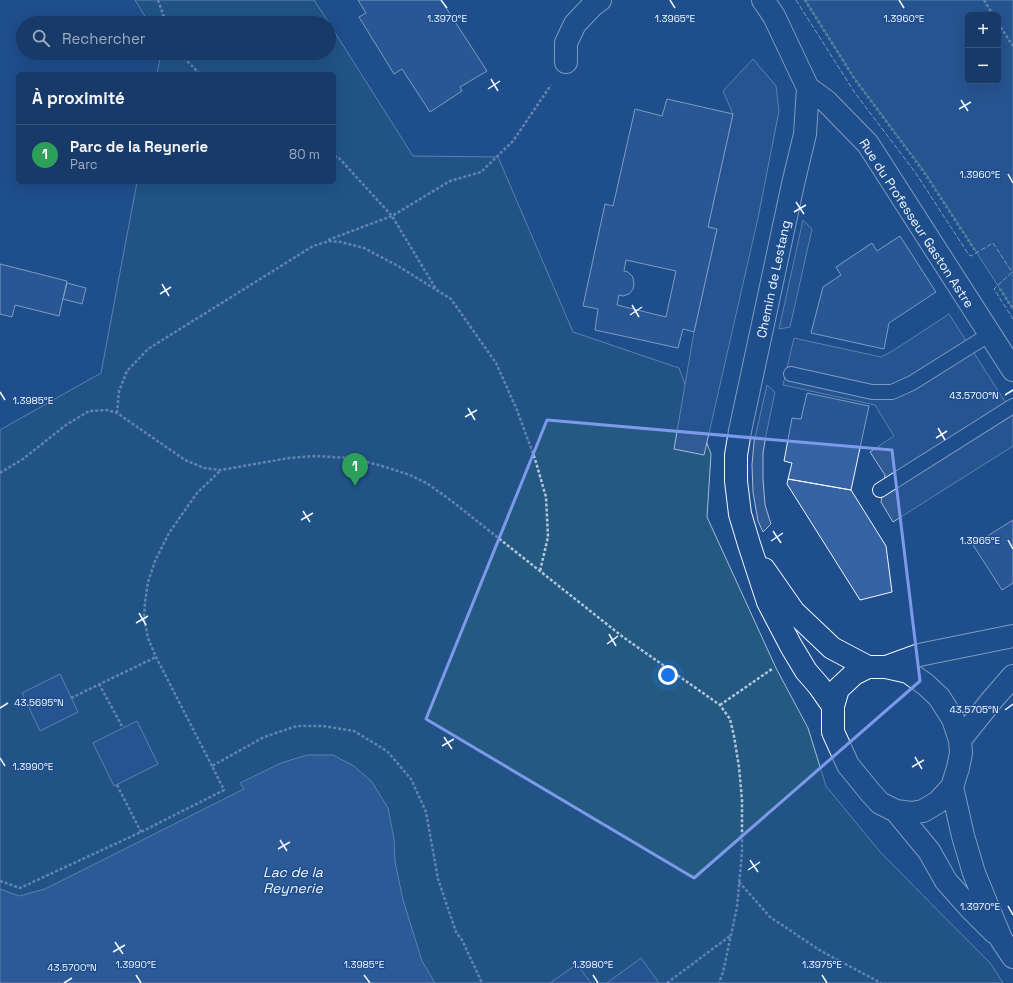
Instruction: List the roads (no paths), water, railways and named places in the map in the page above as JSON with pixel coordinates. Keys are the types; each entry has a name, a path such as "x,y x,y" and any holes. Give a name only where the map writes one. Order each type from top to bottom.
{"street":[{"path":"566,62 566,43 575,24 593,5 600,0"},
{"name":"Chemin de Lestang","path":"763,0 774,16 808,88 805,134 791,192 743,416 736,455 736,481 740,514 768,602 806,671 833,706"},
{"name":"Rue du Professeur Gaston Astre","path":"808,88 826,101 868,144 1013,370"},
{"name":"Chemin de Lestang","path":"749,544 794,612 832,648 877,667 908,672 925,684 939,697 953,719 960,740 961,753 952,787 938,802 923,811 911,813 896,811 880,803 848,765 833,732 833,706 838,689 854,674 877,667"},
{"path":"877,667 919,654 1013,636"},
{"path":"960,740 1013,676"},
{"name":"Chemin de Lestang","path":"952,787 963,836 974,872 1001,939"},
{"name":"Chemin de Lestang","path":"896,811 929,851 946,881 1001,939 1013,957"}],"lane":[{"path":"791,374 872,392 892,392 912,383 990,334"},
{"path":"880,490 1013,406"}],"water":[{"name":"Lac de la Reynerie","path":"307,755 333,755 354,766 372,782 388,808 394,839 395,862 403,900 422,961 435,983 0,983 0,889 19,896 45,889 244,789 240,783 281,763"}],"place":[{"name":"Parc de la Reynerie","path":"355,486"}]}
